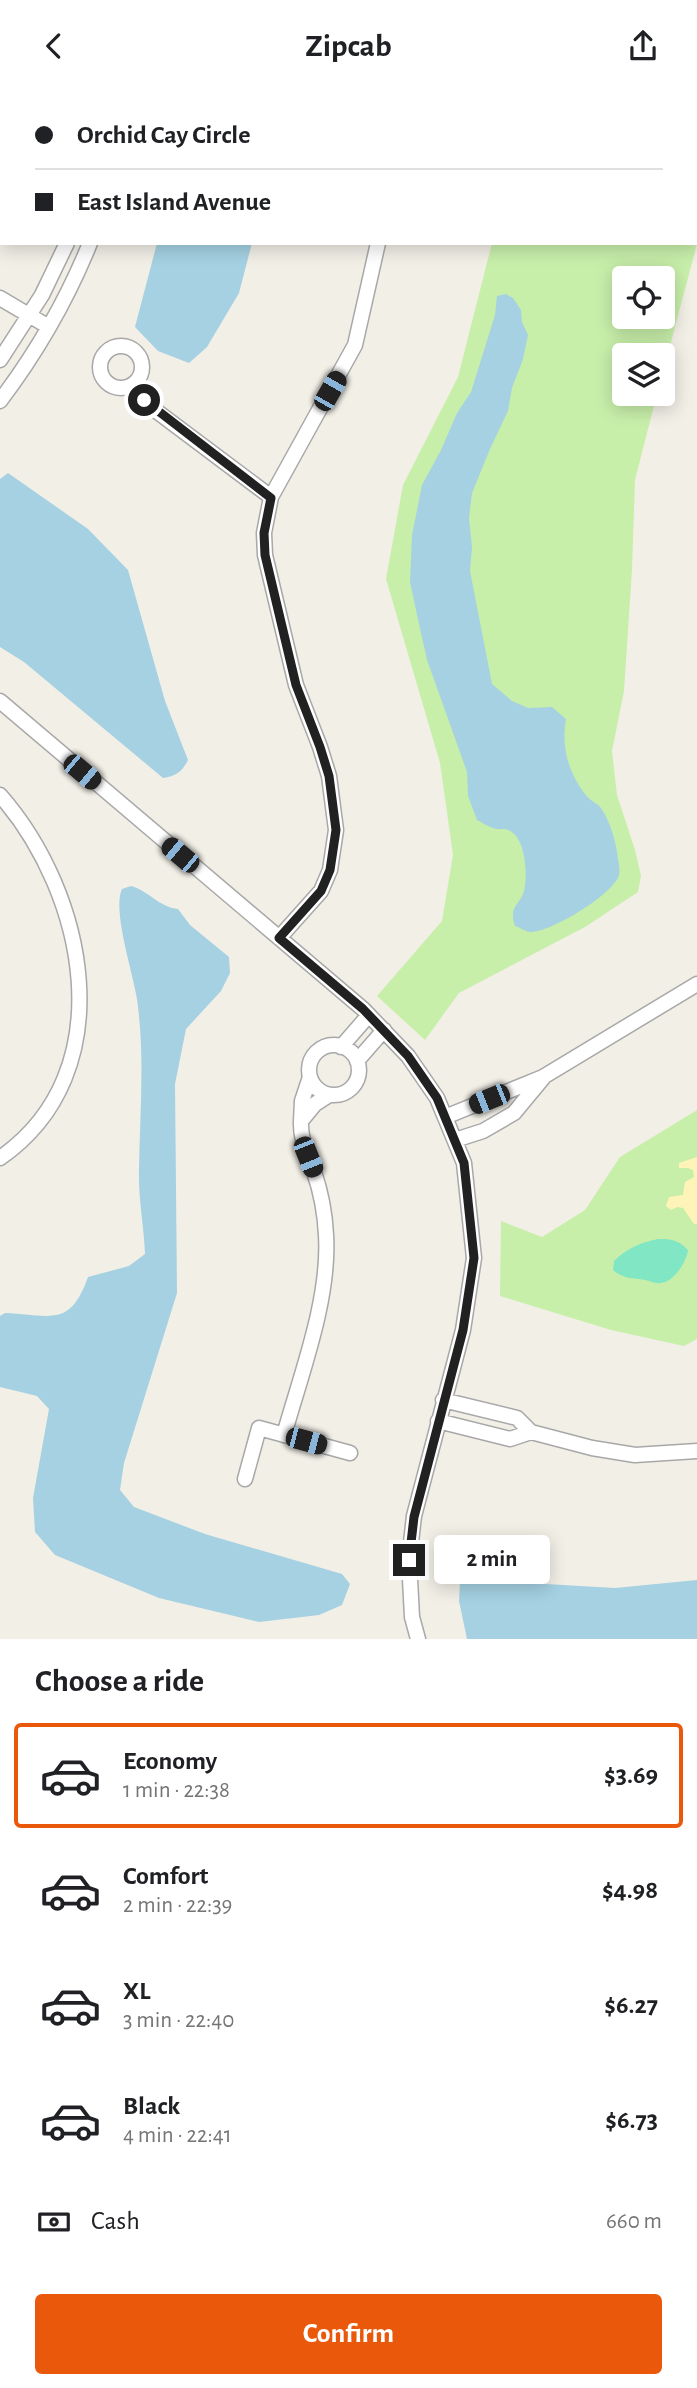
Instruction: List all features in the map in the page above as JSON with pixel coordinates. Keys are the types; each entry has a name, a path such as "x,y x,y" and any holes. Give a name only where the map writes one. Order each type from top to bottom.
{"street":[{"path":"0,360 42,295 66,245"},
{"path":"0,401 16,380 70,292 89,245"},
{"path":"279,938 321,891 330,870 336,830 329,776 296,685 265,555 264,533 271,498 355,345 378,245"},
{"path":"0,298 49,327"},
{"path":"129,387 271,498"},
{"path":"0,701 369,1015 408,1056 437,1098 464,1163 474,1258 463,1330 414,1517 409,1560 412,1617 418,1639"},
{"path":"0,795 31,835 62,898 76,955 79,1002 78,1030 73,1054 55,1098 26,1137 0,1158"},
{"path":"445,1117 543,1077 697,984"},
{"path":"341,1047 369,1015"},
{"path":"357,1061 384,1030"},
{"path":"331,1046 349,1051 357,1061 357,1078 352,1087 338,1095 321,1092 310,1077 309,1065 316,1053 331,1046"},
{"path":"284,1435 318,1309 326,1263 321,1198 302,1142 302,1101 310,1077"},
{"path":"455,1140 483,1131 514,1113 543,1077"},
{"path":"301,1121 315,1104 329,1095"},
{"path":"443,1400 517,1418 531,1432 592,1448 635,1455 697,1451"},
{"path":"438,1421 510,1439 531,1432"},
{"path":"245,1479 259,1428 350,1453"}],"green space":[{"path":"491,245 697,245 675,327 675,266 612,266 612,329 674,329 671,343 612,343 612,406 654,406 635,480 624,691 612,751 617,795 641,876 638,892 585,927 459,993 425,1040 377,996 442,921 453,855 440,763 386,579 403,485 458,377"},
{"path":"697,1110 697,1339 684,1346 611,1330 500,1296 501,1221 542,1237 585,1210 620,1157"},
{"path":"658,1239 674,1241 688,1250 682,1265 671,1279 657,1283 624,1277 613,1270 614,1261 624,1253 640,1244"}],"sand":[{"path":"697,1157 697,1224 694,1224 683,1208 671,1210 666,1206 669,1197 683,1195 685,1182 694,1177 693,1170 679,1168 679,1163"}],"water":[{"path":"156,245 251,245 239,293 207,347 189,363 158,351 135,327"},
{"path":"506,294 513,298 521,310 522,322 528,335 508,411 472,493 469,518 472,547 470,571 492,684 512,701 528,708 552,707 566,719 564,739 570,768 585,794 601,808 608,820 619,869 615,883 594,902 552,926 530,932 515,926 513,919 525,884 522,848 519,840 507,829 492,828 477,820 468,796 467,772 427,660 410,582 412,535 422,485 457,413 471,392 495,315 497,296"},
{"path":"8,473 88,529 128,570 165,701 188,760 175,775 163,778 24,662 0,647 0,479"},
{"path":"131,886 171,908 178,909 190,925 229,957 230,973 221,991 186,1029 175,1084 177,1293 124,1463 120,1490 134,1507 205,1534 342,1574 350,1584 342,1605 319,1615 259,1622 159,1598 55,1555 35,1532 33,1498 49,1409 37,1396 0,1387 0,1316 5,1313 57,1315 74,1304 88,1277 129,1266 145,1254 139,1180 141,1041 137,999 120,911 122,889"},
{"path":"478,1560 546,1584 615,1588 697,1580 697,1639 467,1639 459,1601 461,1564"}],"route":[{"path":"144,400 271,498 264,533 265,555 296,685 329,776 336,830 335,851 321,891 279,938 363,1009 408,1056 437,1098 464,1163 474,1258 463,1330 414,1517 409,1560"}]}
